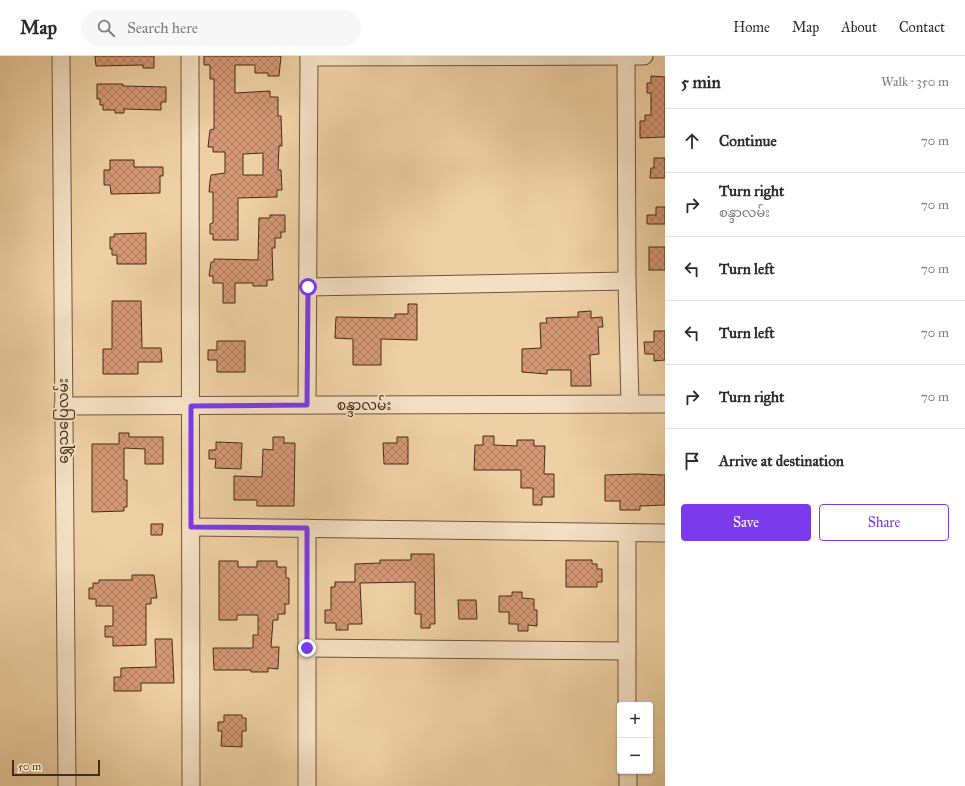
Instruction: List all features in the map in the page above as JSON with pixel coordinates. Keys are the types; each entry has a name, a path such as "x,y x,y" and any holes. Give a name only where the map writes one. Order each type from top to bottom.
{"street":[{"name":"ရွှေသပြေလမ်း","path":"61,56 67,786"},
{"path":"190,56 191,786"},
{"path":"626,56 627,281 630,404"},
{"path":"307,405 310,57 644,56"},
{"path":"308,287 627,281"},
{"name":"စန္ဒာလမ်း","path":"63,406 665,404"},
{"path":"191,527 665,533"},
{"path":"307,528 307,786"},
{"path":"627,533 627,702"},
{"path":"307,648 627,651"},
{"path":"628,774 628,786"}],"building":[{"path":"95,56 154,56 154,68 143,68 143,65 96,66"},
{"path":"204,56 281,56 279,76 268,76 268,73 255,73 255,65 235,65 235,93 270,91 270,97 278,97 278,116 281,116 282,146 279,146 278,170 281,170 282,190 277,190 277,197 238,198 238,240 213,240 213,234 210,234 210,224 213,223 213,192 209,192 211,175 225,173 225,152 213,152 213,147 208,147 210,130 214,129 214,79 210,79 210,65 204,65","holes":["263,153 263,175 243,175 243,154"]},
{"path":"651,76 665,77 665,137 640,138 640,121 645,121 645,115 651,115 651,93 647,93 647,83 651,83"},
{"path":"97,84 166,87 166,102 161,102 161,110 124,109 124,113 115,113 115,110 103,110 103,105 100,105 100,99 97,99"},
{"path":"654,158 665,158 665,178 650,178 651,168 654,168"},
{"path":"110,160 134,160 134,167 163,167 163,176 160,176 160,193 111,194 110,185 104,185 104,170 110,170"},
{"path":"656,207 665,207 665,224 647,224 647,215 656,215"},
{"path":"270,215 285,215 285,232 281,232 281,238 275,238 275,248 272,248 273,280 267,280 267,286 253,286 253,283 235,283 235,303 223,303 223,283 213,283 213,276 209,276 211,262 214,262 214,259 258,260 259,218 270,218"},
{"path":"146,233 146,264 117,264 117,255 112,255 112,249 110,249 110,237 114,237 114,234"},
{"path":"649,247 665,247 665,270 649,270"},
{"path":"112,301 141,301 142,348 161,348 162,362 138,362 138,374 103,374 103,349 112,349"},
{"path":"408,304 417,304 417,340 381,339 381,365 353,365 353,339 335,338 336,317 395,318 395,314 408,314"},
{"path":"591,311 591,318 602,317 603,327 598,327 599,354 590,355 591,386 571,386 571,370 547,370 547,374 522,372 522,349 541,348 540,323 547,323 546,318 578,317 578,312"},
{"path":"654,331 665,331 665,360 654,361 654,354 645,354 644,342 654,342"},
{"path":"217,341 245,341 245,372 217,372 217,360 208,360 208,350 217,350"},
{"path":"119,433 129,433 129,437 163,437 163,464 145,464 145,449 124,448 124,480 127,480 127,507 124,507 124,511 92,512 92,444 119,444"},
{"path":"483,436 494,436 494,445 517,446 517,440 534,440 534,446 545,446 544,474 554,474 554,497 542,497 542,505 533,505 533,488 521,488 521,470 474,470 475,445 483,445"},
{"path":"273,437 284,437 284,443 295,443 294,506 257,506 257,500 234,500 234,476 262,477 263,449 273,450"},
{"path":"397,437 408,437 408,464 384,464 383,443 397,443"},
{"path":"216,442 242,443 241,469 215,468 216,459 209,459 209,450 216,450"},
{"path":"605,475 665,475 665,505 640,506 640,510 620,510 620,501 605,501"},
{"path":"151,524 163,524 162,535 151,535"},
{"path":"411,554 434,554 435,624 430,624 430,628 421,628 421,614 415,614 415,582 360,583 362,624 348,624 348,630 336,630 336,623 325,623 325,610 331,610 331,587 335,587 335,582 355,582 355,564 380,563 380,560 411,560"},
{"path":"566,560 592,560 592,564 597,564 597,569 602,569 602,582 597,582 597,587 566,587"},
{"path":"219,561 238,561 238,567 257,567 257,561 277,561 277,567 286,567 286,578 289,578 289,604 285,604 285,614 278,614 278,620 273,620 271,647 279,647 278,669 268,668 268,672 251,672 251,670 214,670 213,648 253,648 253,635 258,635 258,615 237,615 237,620 219,620"},
{"path":"132,575 154,575 157,598 151,598 151,604 146,604 146,645 113,646 113,637 105,637 105,626 113,626 113,606 96,606 96,599 89,599 89,588 93,588 93,583 99,583 99,580 132,580"},
{"path":"512,592 522,592 522,598 534,599 534,610 537,610 537,626 528,625 528,631 518,631 518,624 509,624 509,612 499,612 499,596 512,596"},
{"path":"458,600 476,600 477,619 459,619"},
{"path":"155,639 172,639 174,683 141,683 141,691 114,691 114,677 121,677 121,668 156,667"},
{"path":"224,715 242,715 242,718 246,718 246,731 242,731 242,747 221,746 222,731 218,731 218,722 224,722"}],"route":[{"path":"307,648 307,528 191,527 191,406 307,405 308,287"}]}
